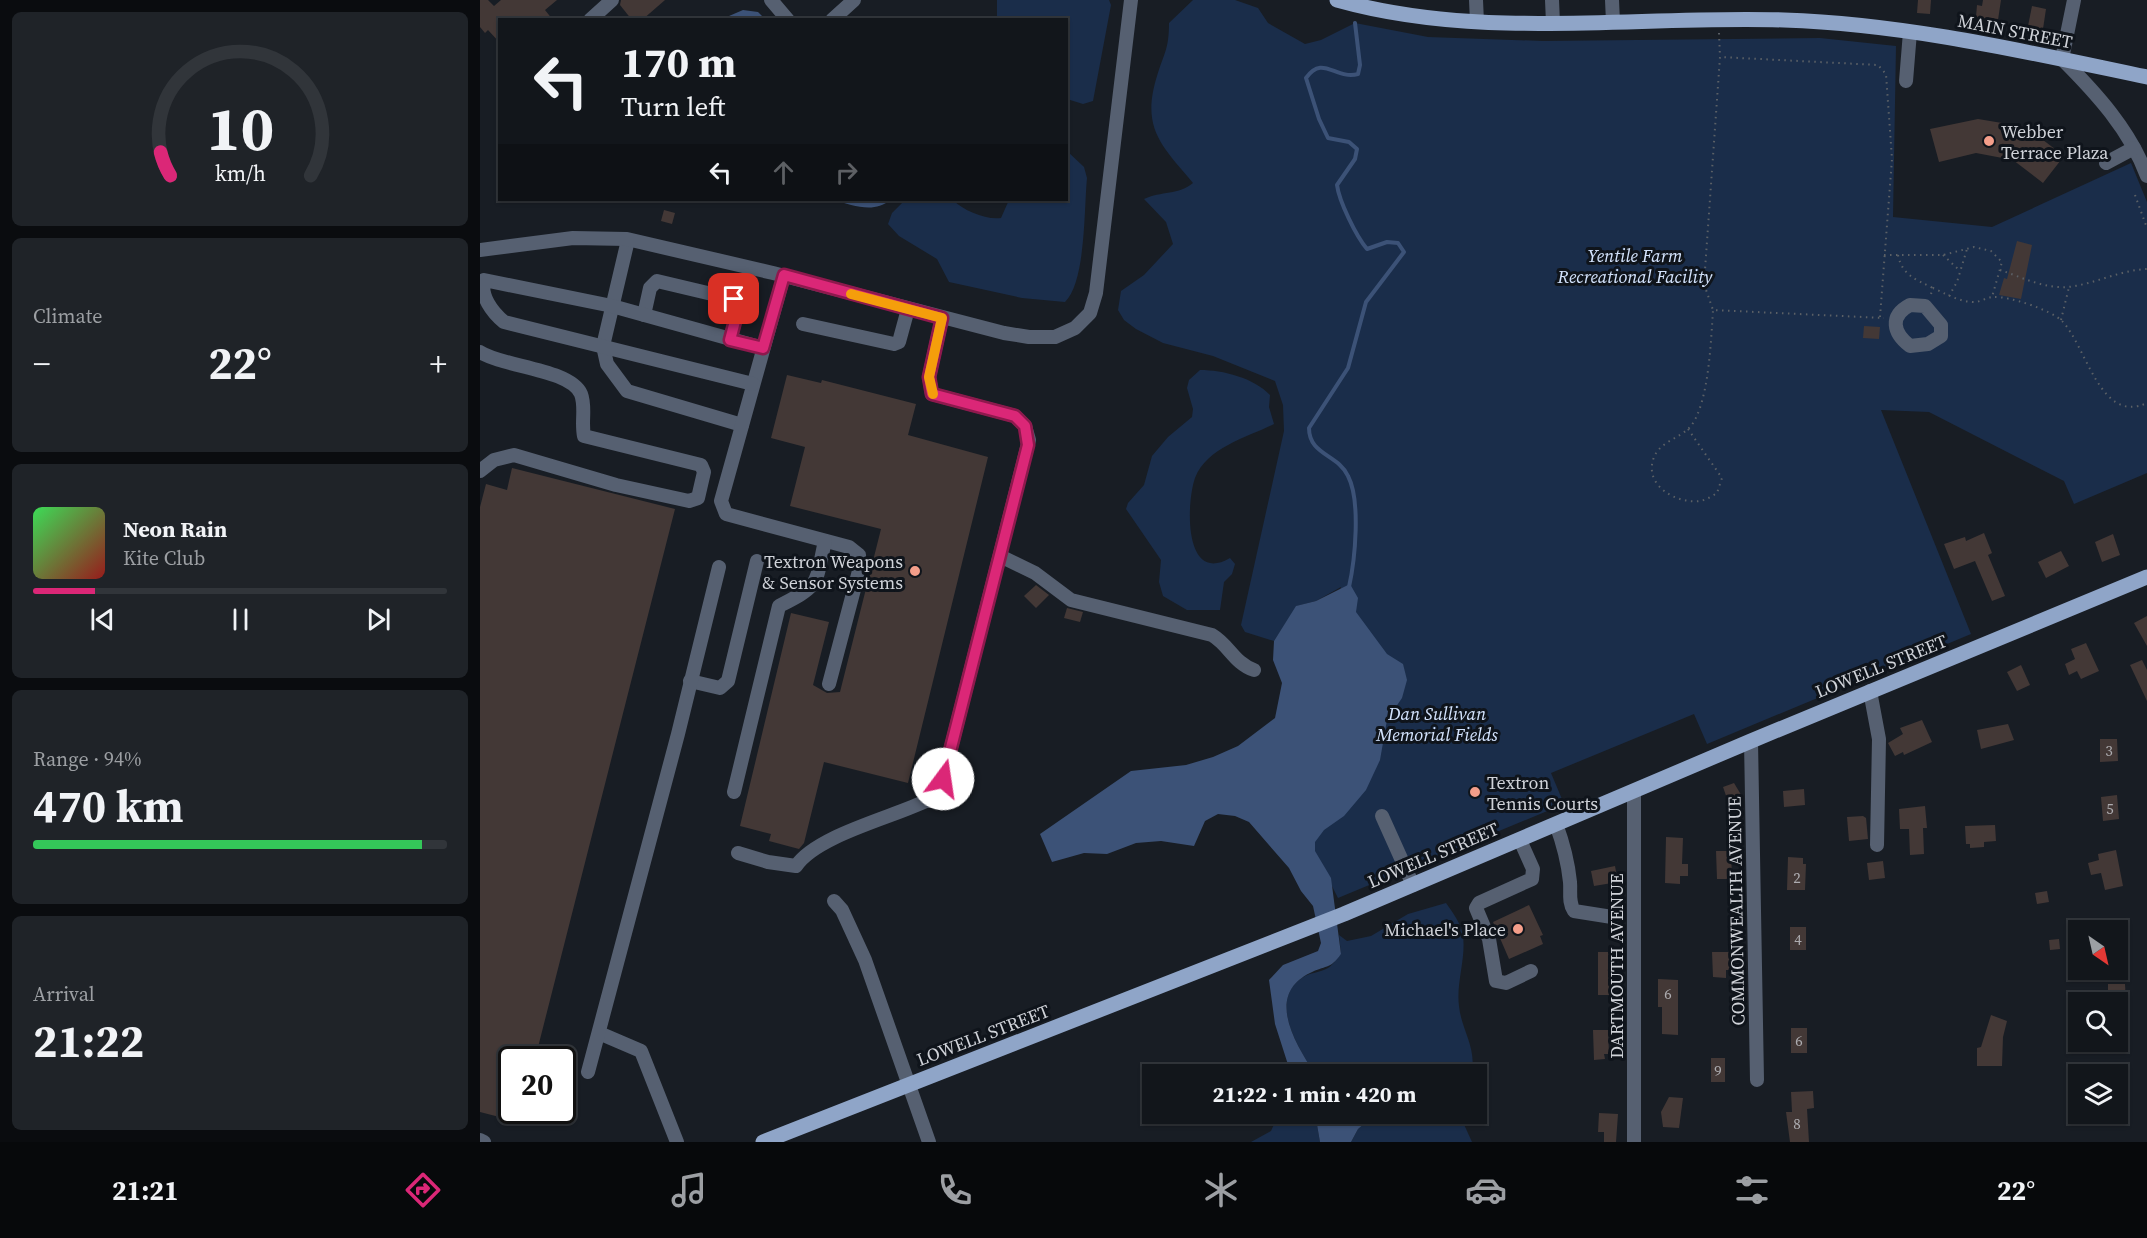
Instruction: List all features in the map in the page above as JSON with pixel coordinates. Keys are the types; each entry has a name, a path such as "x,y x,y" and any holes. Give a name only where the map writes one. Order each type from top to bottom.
{"main road":[{"name":"MAIN STREET","path":"1337,0 1399,7 1478,22 1795,21 1910,32 2147,76"},
{"name":"LOWELL STREET","path":"763,1142 1310,928 1870,691 2147,577"}],"street":[{"path":"592,18 612,0"},
{"path":"771,0 786,18"},
{"path":"834,18 854,0"},
{"path":"480,250 573,237 628,240 784,275 1004,333 1047,338 1069,332 1090,313 1096,293 1131,0"},
{"path":"1476,0 1478,22"},
{"path":"1552,0 1553,23"},
{"path":"1612,0 1613,22"},
{"path":"2074,0 2062,60 2095,94 2134,148 2147,176"},
{"path":"1905,81 1910,32"},
{"path":"2106,163 2134,148"},
{"path":"628,240 603,346 607,364 627,392 742,424"},
{"path":"784,275 721,501 726,514 852,549 859,555 861,564 829,684"},
{"path":"753,384 504,322 490,310 482,285 484,280 490,280 612,306 763,348"},
{"path":"644,315 650,288 657,281 734,299 739,306 730,340"},
{"path":"803,324 894,344 899,342 908,309"},
{"path":"738,853 796,866 801,859 840,835 923,802 936,793 943,779 1029,435 1025,426 1015,416 932,394 929,377 942,318"},
{"path":"480,352 500,362 527,367 571,383 580,393 584,436 701,465 704,472 698,498 689,501 604,482 514,455 494,460 480,471"},
{"path":"734,792 779,606 816,584 825,541"},
{"path":"1000,556 1035,573 1071,600 1212,635 1224,644 1238,662 1254,670"},
{"path":"690,681 720,688 728,681 757,561"},
{"path":"588,1072 673,754 719,567"},
{"path":"1870,691 1879,739 1877,845"},
{"name":"COMMONWEALTH AVENUE","path":"1751,741 1757,1080"},
{"name":"DARTMOUTH AVENUE","path":"1634,791 1634,1142"},
{"path":"1382,816 1413,885"},
{"path":"1556,824 1564,848 1570,882 1570,904 1574,911 1612,917"},
{"path":"1520,840 1533,870 1532,879 1480,902 1476,908 1488,937 1496,981 1506,983 1531,971"},
{"path":"834,901 842,910 865,960 929,1142"},
{"path":"599,1034 641,1051 677,1142"}],"path":[{"path":"1688,429 1722,478 1717,493 1702,501 1683,500 1664,492 1654,480 1652,461 1661,447 1688,429 1694,422 1708,375 1713,310 1704,284 1720,57 1719,20"},
{"path":"1713,310 1880,317 1892,159 1886,74 1878,65 1720,57"},
{"path":"2135,195 2147,228"},
{"path":"1884,255 1943,255 1974,248 1991,251 2002,262 1992,297"},
{"path":"1949,296 1957,282 1966,249"},
{"path":"1898,255 1900,266 1907,276 1949,296 1976,303 1992,297 2022,302 2061,320 2107,397 2121,407 2137,408 2147,404"},
{"path":"1943,255 1959,270"},
{"path":"2000,270 2050,287 2069,287 2135,269 2147,269"},
{"path":"2061,320 2069,287"},
{"path":"1924,306 1933,288"}],"green space":[{"path":"997,0 1109,0 1111,5 1093,101 1083,104 1068,99 1068,18 997,18"},
{"path":"1193,0 1235,0 1258,8 1268,23 1305,44 1321,40 1355,23 1428,37 1543,41 1820,38 1896,46 1893,217 1992,227 2131,163 2147,202 2147,473 2074,504 2064,481 1929,412 1881,410 1971,634 1707,744 1694,714 1551,773 1564,804 1338,898 1287,797 1341,587 1316,601 1297,606 1274,641 1245,632 1241,625 1284,431 1283,405 1275,381 1213,356 1163,343 1136,329 1124,320 1118,310 1121,291 1144,275 1173,244 1166,222 1144,199 1176,191 1193,183 1163,146 1153,123 1151,109 1157,76 1167,45 1169,23"},
{"path":"1068,152 1084,167 1087,178 1080,262 1072,292 1065,302 1022,298 949,282 937,259 899,236 888,224 892,213 904,201 954,201 976,214 989,218 1001,218 1009,201 1068,201"},
{"path":"1200,370 1238,376 1263,389 1270,395 1269,407 1274,424 1218,451 1201,467 1195,478 1190,505 1190,522 1196,551 1204,561 1215,563 1230,558 1235,564 1232,574 1224,582 1220,610 1187,610 1163,596 1159,582 1161,560 1126,509 1128,503 1144,485 1152,456 1168,437 1192,417 1193,409 1187,388 1189,380"},
{"path":"1446,903 1459,922 1464,945 1458,997 1460,1015 1471,1048 1473,1064 1309,1064 1289,1024 1287,999 1292,987 1305,976 1330,967 1341,954 1339,935 1347,941 1371,936 1408,914"},
{"path":"1274,1124 1317,1124 1320,1142 1251,1142 1271,1131"},
{"path":"1364,1124 1464,1124 1472,1142 1351,1142 1358,1129"}],"shaded area":[{"path":"743,10 758,12 764,18 724,18"},
{"path":"838,201 888,201 877,207 855,206"},
{"path":"1350,584 1358,598 1356,612 1387,654 1403,664 1407,680 1402,698 1387,720 1380,760 1366,790 1344,816 1324,830 1315,842 1315,851 1331,878 1341,954 1330,965 1296,982 1289,994 1288,1020 1299,1048 1309,1064 1288,1064 1275,1024 1269,980 1283,965 1318,951 1321,943 1313,906 1301,891 1289,868 1249,822 1235,816 1218,814 1205,821 1194,846 1161,841 1136,843 1107,854 1084,853 1052,862 1040,834 1131,771 1186,765 1213,757 1238,746 1275,718 1282,683 1273,660 1274,641 1296,606 1316,601"},
{"path":"1317,1124 1364,1124 1358,1129 1351,1142 1320,1142"}],"building":[{"path":"480,0 488,0 494,6 501,0 557,0 545,10 551,18 498,18 498,41 488,30 485,33 480,27"},
{"path":"621,0 665,0 644,18 630,18 620,5"},
{"path":"1918,0 1931,0 1930,14 1917,13"},
{"path":"1983,0 2001,0 1998,20 1976,17 1977,5 1982,6"},
{"path":"2032,6 2046,9 2043,29 2028,26"},
{"name":"Webber Terrace Plaza","path":"1978,119 2026,127 2064,156 2043,183 2013,160 1976,153 1939,162 1930,129"},
{"path":"664,210 675,213 672,224 661,221"},
{"path":"2017,241 2032,245 2021,299 1999,295 2004,278 2007,279"},
{"path":"1864,326 1880,327 1879,339 1863,338"},
{"name":"Textron Weapons & Sensor Systems","path":"787,375 821,383 822,380 916,404 908,435 988,457 908,783 824,762 804,843 799,849 769,841 771,834 740,826 791,613 829,622 813,685 827,693 840,692 881,529 790,506 805,447 771,438"},
{"path":"512,468 675,509 538,1046 498,1046 498,1117 480,1112 480,507 486,484 507,490"},
{"path":"1984,533 1992,553 1988,555 2005,596 1992,601 1975,561 1954,569 1944,544 1965,537 1966,541"},
{"path":"2113,534 2120,555 2102,562 2095,542"},
{"path":"2061,551 2069,566 2046,578 2038,562"},
{"path":"1036,585 1049,595 1036,608 1024,596"},
{"path":"1067,608 1083,612 1080,622 1064,618"},
{"path":"2147,616 2147,646 2134,623"},
{"path":"2086,643 2099,671 2081,679 2077,671 2069,675 2065,664 2075,659 2071,649"},
{"path":"2142,660 2147,670 2147,701 2130,665"},
{"path":"2021,665 2030,685 2017,691 2007,672"},
{"path":"1922,720 1932,742 1904,755 1903,752 1895,756 1888,743 1903,734 1900,728"},
{"path":"2008,724 2014,740 1981,749 1977,730"},
{"path":"2100,739 2117,739 2118,761 2100,762"},
{"path":"1734,783 1743,798 1743,806 1731,810 1723,787"},
{"path":"1804,789 1805,805 1784,807 1783,791"},
{"path":"2117,795 2119,819 2103,821 2101,797"},
{"path":"1925,806 1927,828 1923,828 1924,854 1910,855 1909,829 1900,829 1899,809"},
{"path":"1863,816 1866,818 1868,839 1849,841 1847,817"},
{"path":"1995,825 1996,841 1984,842 1984,847 1970,848 1970,844 1966,844 1965,826"},
{"path":"1666,837 1683,838 1682,864 1688,864 1688,876 1680,876 1680,884 1665,883"},
{"path":"2116,850 2123,886 2105,890 2101,873 2091,875 2088,863 2099,860 2098,854"},
{"path":"1716,851 1731,851 1732,879 1717,879"},
{"path":"1788,857 1803,858 1803,864 1806,864 1805,890 1787,890"},
{"path":"1883,861 1885,878 1869,880 1867,863"},
{"path":"1615,866 1618,882 1594,886 1591,871"},
{"path":"2047,891 2049,902 2037,904 2035,893"},
{"name":"Michael's Place","path":"1529,905 1543,935 1540,936 1543,944 1509,959 1493,922"},
{"path":"2124,918 2124,920 2107,920"},
{"path":"1790,927 1806,927 1806,950 1790,950"},
{"path":"2059,939 2060,949 2050,950 2049,940"},
{"path":"1598,952 1611,952 1614,995 1598,995"},
{"path":"1712,952 1730,952 1730,970 1726,970 1726,978 1713,977"},
{"path":"1658,979 1678,980 1678,1035 1662,1034 1662,1007 1658,1007"},
{"path":"2108,984 2125,984 2125,992 2108,992"},
{"path":"1991,1015 2007,1021 2003,1037 2002,1066 1977,1066 1977,1048 1981,1047"},
{"path":"1791,1028 1807,1028 1807,1053 1791,1053"},
{"path":"1593,1030 1608,1030 1609,1054 1604,1054 1605,1059 1594,1060"},
{"path":"1711,1058 1725,1058 1725,1082 1711,1082"},
{"path":"1813,1091 1814,1108 1807,1109 1809,1142 1790,1142 1786,1112 1792,1112 1791,1092"},
{"path":"1669,1097 1683,1098 1679,1128 1663,1127 1661,1112"},
{"path":"1599,1113 1618,1114 1616,1142 1604,1142 1604,1132 1598,1132"}],"waterway":[{"path":"1349,587 1356,531 1352,487 1348,476 1338,463 1314,444 1309,428 1348,368 1366,302 1404,252 1398,243 1387,242 1367,249 1358,236 1344,209 1337,185 1355,159 1357,149 1349,142 1328,138 1319,119 1306,78 1318,68 1343,74 1358,74 1360,65 1355,23"}],"slow traffic":[{"path":"851,294 942,318 929,377 933,394"}],"place":[{"name":"Webber Terrace Plaza","path":"1989,141"},
{"name":"Textron Weapons & Sensor Systems","path":"915,571"},
{"name":"Textron Tennis Courts","path":"1475,792"},
{"name":"Michael's Place","path":"1518,929"}],"route":[{"path":"734,299 739,306 730,340 763,348 784,275 942,318 929,377 932,394 1015,416 1027,430 1028,445 943,779"}],"park label":[{"name":"Yentile Farm Recreational Facility","path":"1635,265"},
{"name":"Dan Sullivan Memorial Fields","path":"1437,723"}]}
